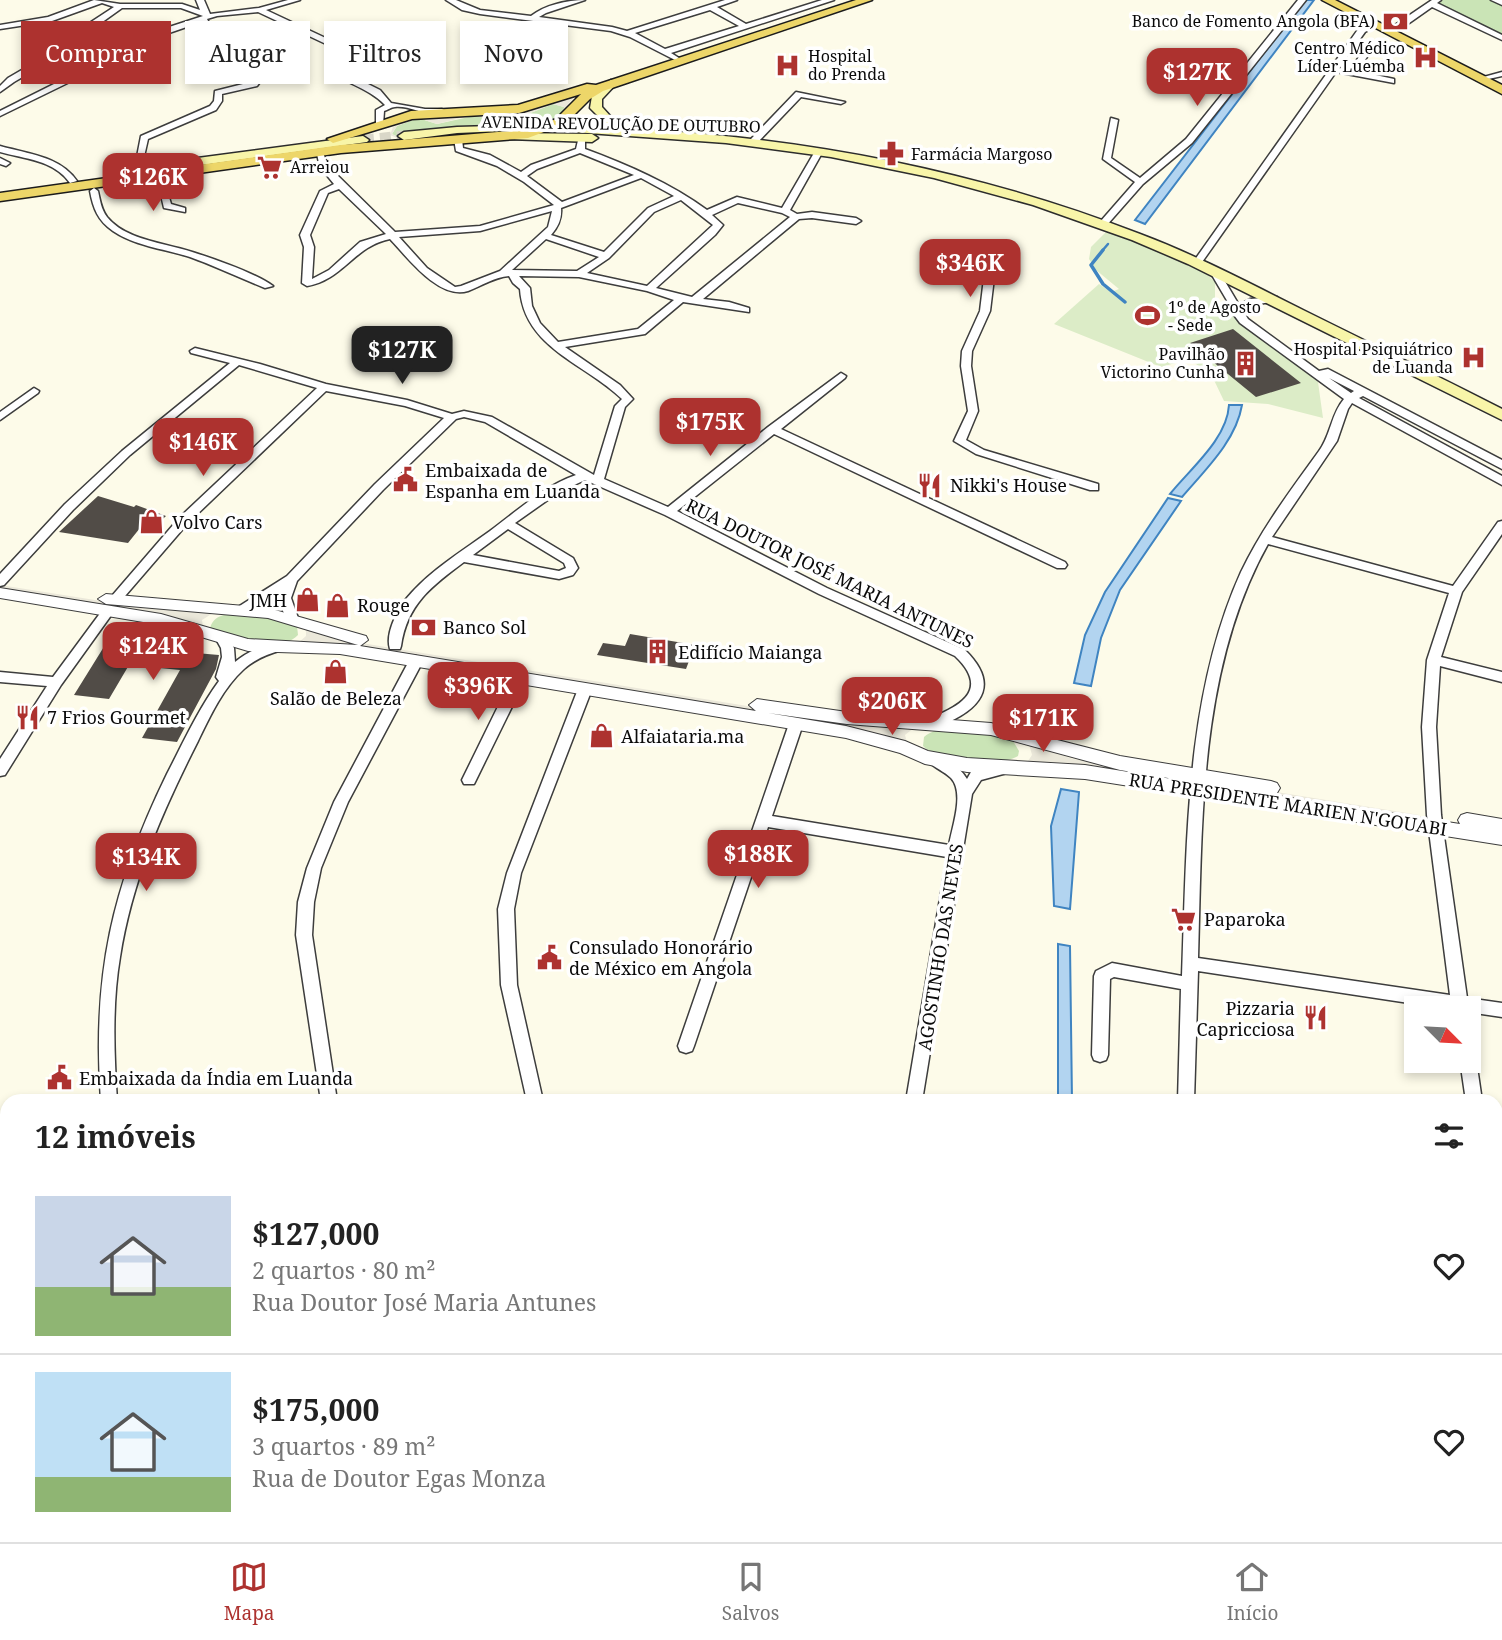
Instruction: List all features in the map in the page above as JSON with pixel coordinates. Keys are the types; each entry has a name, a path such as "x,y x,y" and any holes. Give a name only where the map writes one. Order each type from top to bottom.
{"main road":[{"path":"323,146 401,117 519,108 558,98 670,55 856,0"},
{"path":"511,137 553,126 569,116 581,98 611,83 867,0"},
{"path":"1327,0 1502,89"},
{"path":"1333,0 1502,89"},
{"path":"611,83 596,98 596,108 608,120 631,128"},
{"path":"404,139 390,137 390,130 410,118 432,113"},
{"name":"AVENIDA REVOLUÇÃO DE OUTUBRO","path":"578,138 565,131 576,123 726,135 956,180 1103,224 1214,270 1502,415"},
{"name":"AVENIDA REVOLUÇÃO DE OUTUBRO","path":"0,195 323,146 480,131 534,130"},
{"name":"AVENIDA REVOLUÇÃO DE OUTUBRO","path":"404,139 578,138 771,145"},
{"name":"AVENIDA REVOLUÇÃO DE OUTUBRO","path":"0,195 73,181 363,143"}],"street":[{"path":"200,0 207,21"},
{"path":"0,114 152,39 205,16 259,10 296,0"},
{"path":"450,0 471,10 628,33 670,55 830,0"},
{"path":"533,18 543,11 581,0"},
{"path":"628,33 733,0"},
{"path":"1103,224 1140,182 1189,141 1302,0"},
{"path":"1496,0 1502,3"},
{"path":"0,27 49,19 100,1 120,6 177,5 205,16"},
{"path":"1392,31 1435,2 1502,38"},
{"path":"0,90 74,43 65,38 66,34 91,26 120,6"},
{"path":"711,7 745,27"},
{"path":"259,10 329,43 332,48 330,65 335,71 377,92 388,104 425,111 449,111 509,107 558,98"},
{"path":"1198,263 1362,30 1375,25"},
{"path":"1352,73 1368,50"},
{"path":"1334,69 1391,81"},
{"path":"1484,78 1502,74"},
{"path":"136,173 144,138 213,108 218,101 218,93 250,84"},
{"path":"754,141 799,94 841,102"},
{"path":"379,125 380,110 388,104"},
{"path":"1114,120 1107,159 1140,182"},
{"path":"523,175 578,138 680,197 717,223 718,227 649,289"},
{"path":"458,139 458,149 489,158 523,175 558,206"},
{"path":"323,146 324,167 340,185 424,270 453,290 508,273 579,274 681,299 729,304 745,310"},
{"path":"0,149 55,165 70,173 73,181"},
{"path":"785,211 818,153"},
{"path":"340,185 324,191 307,229 307,283 321,280 361,245 392,235 493,226 558,206 642,175"},
{"path":"160,180 167,206 182,210"},
{"path":"94,191 96,210 116,230 205,259 268,286"},
{"path":"579,274 606,256 651,210 680,197"},
{"path":"705,215 737,200 785,211 796,217"},
{"path":"508,273 546,236 557,216 558,206"},
{"path":"695,300 796,217 812,215 856,221"},
{"path":"546,236 606,256"},
{"path":"1214,270 1236,312 1280,348 1349,397 1502,481"},
{"path":"508,273 525,288 527,307 535,325 554,346 589,366 628,399 620,406 592,477"},
{"path":"989,278 990,289 981,321 972,334 966,353 966,376 973,401 973,414 960,441 980,452 1094,487"},
{"path":"554,346 641,332 681,299"},
{"path":"1236,312 1250,302 1273,299"},
{"path":"1280,348 1502,465"},
{"path":"195,351 324,387 407,403 452,417"},
{"path":"0,582 69,507 126,453 238,361"},
{"path":"109,1094 105,1044 106,999 118,923 163,794 216,694 230,661 228,648 222,639 211,631 209,621 241,610 291,579 379,487 452,417 464,414 488,419 592,477 669,512 841,376"},
{"path":"0,771 56,682 112,605 184,520 324,387"},
{"path":"0,417 34,391"},
{"path":"1186,1094 1189,963 1198,782 1206,711 1221,647 1240,588 1266,540 1334,439 1340,409 1349,397 1363,391"},
{"path":"772,429 1061,565"},
{"path":"395,646 401,621 412,601 461,557 563,484 592,477"},
{"name":"RUA DOUTOR JOSÉ MARIA ANTUNES","path":"669,512 823,591 966,657 972,662 976,673 971,702 964,709 930,724"},
{"path":"461,557 559,575 572,568 569,561 508,524"},
{"path":"1458,996 1435,821 1429,727 1434,660 1456,591 1497,539 1502,524"},
{"path":"1266,540 1456,591"},
{"path":"216,694 235,670 247,660 267,649 292,642 300,635 300,625 292,618 285,598 291,579"},
{"name":"RUA PRESIDENTE MARIEN N'GOUABI","path":"0,582 112,605 222,639 277,647 340,648 846,732 905,748 925,757 967,765 1198,782"},
{"name":"RUA PRESIDENTE MARIEN N'GOUABI","path":"0,593 112,605 241,610 292,618 346,638 768,706 847,718 971,726 1011,733 1198,782 1435,821 1502,838"},
{"path":"1434,660 1502,677"},
{"path":"328,1094 304,935 306,902 314,868 341,802 416,661"},
{"path":"0,677 56,682"},
{"path":"469,780 519,678"},
{"path":"533,1094 509,985 506,909 514,873 585,689"},
{"path":"686,1046 796,724"},
{"path":"930,724 917,730 911,739 914,748 925,757 954,770 964,782 965,793"},
{"path":"965,793 976,776 1010,768 1020,762 1024,752 1020,742 1011,733"},
{"name":"AGOSTINHO DAS NEVES","path":"915,1094 965,793"},
{"path":"763,820 956,852"},
{"name":"RUA PRESIDENTE MARIEN N'GOUABI","path":"1435,821 1502,826"},
{"path":"1189,963 1404,997"},
{"path":"1100,1055 1102,976 1112,970 1189,984"},
{"path":"1481,1008 1502,1010"},
{"path":"1470,1073 1473,1094"}],"green space":[{"path":"1437,0 1495,0 1502,3 1502,38 1433,4"},
{"path":"553,104 564,107 565,110 557,119 531,131 402,139 392,134 397,126 418,118 437,124 478,115 508,122","holes":["494,125 530,126 493,131 404,132"]},
{"name":"1º de Agosto - Sede","path":"1108,230 1204,271 1215,282 1215,298 1222,307 1318,382 1323,418 1268,404 1224,401 1213,378 1190,359 1161,367 1054,324 1099,284 1111,292 1119,289 1096,270 1089,259 1091,247"},
{"path":"241,613 256,613 297,626 298,635 289,641 267,645 210,629 214,620"},
{"path":"970,728 1013,741 1019,751 1018,756 998,761 970,761 942,755 923,746 924,737 934,731"}],"shaded area":[{"path":"580,91 563,112 564,107 553,104 508,122 473,115 437,124 418,118 397,126 392,134 402,139 526,132 465,132 406,137 403,132 494,125 530,125 528,131 531,131 562,115 558,121 527,133 402,140 390,135 393,127 417,117 517,111"},
{"path":"0,585 114,603 213,613 202,620 203,627 0,590"},
{"path":"306,628 343,640 845,722 915,727 905,735 908,746 298,643 306,636"},
{"path":"1029,744 1073,759 1180,776 1179,783 1026,764 1032,755"},
{"path":"1202,780 1419,815 1419,822 1202,786"}],"water":[{"path":"1305,0 1314,0 1145,224 1135,220"},
{"path":"1229,405 1242,405 1239,418 1226,443 1210,466 1182,497 1170,494 1215,441 1227,418"},
{"path":"1168,498 1181,501 1120,590 1101,638 1091,686 1074,683 1085,635 1105,592"},
{"path":"1061,789 1079,792 1070,909 1054,906 1051,826"},
{"path":"1058,944 1070,946 1072,1094 1058,1094"}],"building":[{"name":"Pavilhão Victorino Cunha","path":"1233,329 1301,383 1256,397 1190,343"},
{"path":"98,496 166,516 150,531 140,528 128,543 59,532"},
{"name":"Edifício Maianga","path":"630,634 695,645 686,669 597,655 603,643 625,646"},
{"path":"110,637 143,639 138,648 219,655 216,669 177,742 142,738 180,670 129,665 109,699 74,695"}],"waterway":[{"path":"1102,251 1108,244"},
{"path":"1103,250 1091,265 1103,284 1125,302"}],"tunnel":[{"path":"535,128 578,130"},
{"path":"363,140 404,136"}],"place":[{"name":"Banco de Fomento Angola (BFA)","path":"1395,21"},
{"name":"Centro Médico Líder Luemba","path":"1425,57"},
{"name":"Hospital do Prenda","path":"788,65"},
{"name":"Farmácia Margoso","path":"891,154"},
{"name":"Arreiou","path":"270,167"},
{"name":"1º de Agosto - Sede","path":"1148,316"},
{"name":"Hospital Psiquiátrico de Luanda","path":"1473,358"},
{"name":"Pavilhão Victorino Cunha","path":"1245,363"},
{"name":"Embaixada de Espanha em Luanda","path":"405,480"},
{"name":"Nikki's House","path":"930,485"},
{"name":"Volvo Cars","path":"152,522"},
{"name":"JMH","path":"307,600"},
{"name":"Rouge","path":"337,605"},
{"name":"Banco Sol","path":"423,627"},
{"name":"Edifício Maianga","path":"658,652"},
{"name":"Salão de Beleza","path":"336,671"},
{"name":"7 Frios Gourmet","path":"27,717"},
{"name":"Alfaiataria.ma","path":"601,736"},
{"name":"Paparoka","path":"1184,919"},
{"name":"Consulado Honorário de México em Angola","path":"549,957"},
{"name":"Pizzaria Capricciosa","path":"1315,1018"},
{"name":"Embaixada da Índia em Luanda","path":"59,1078"}]}
